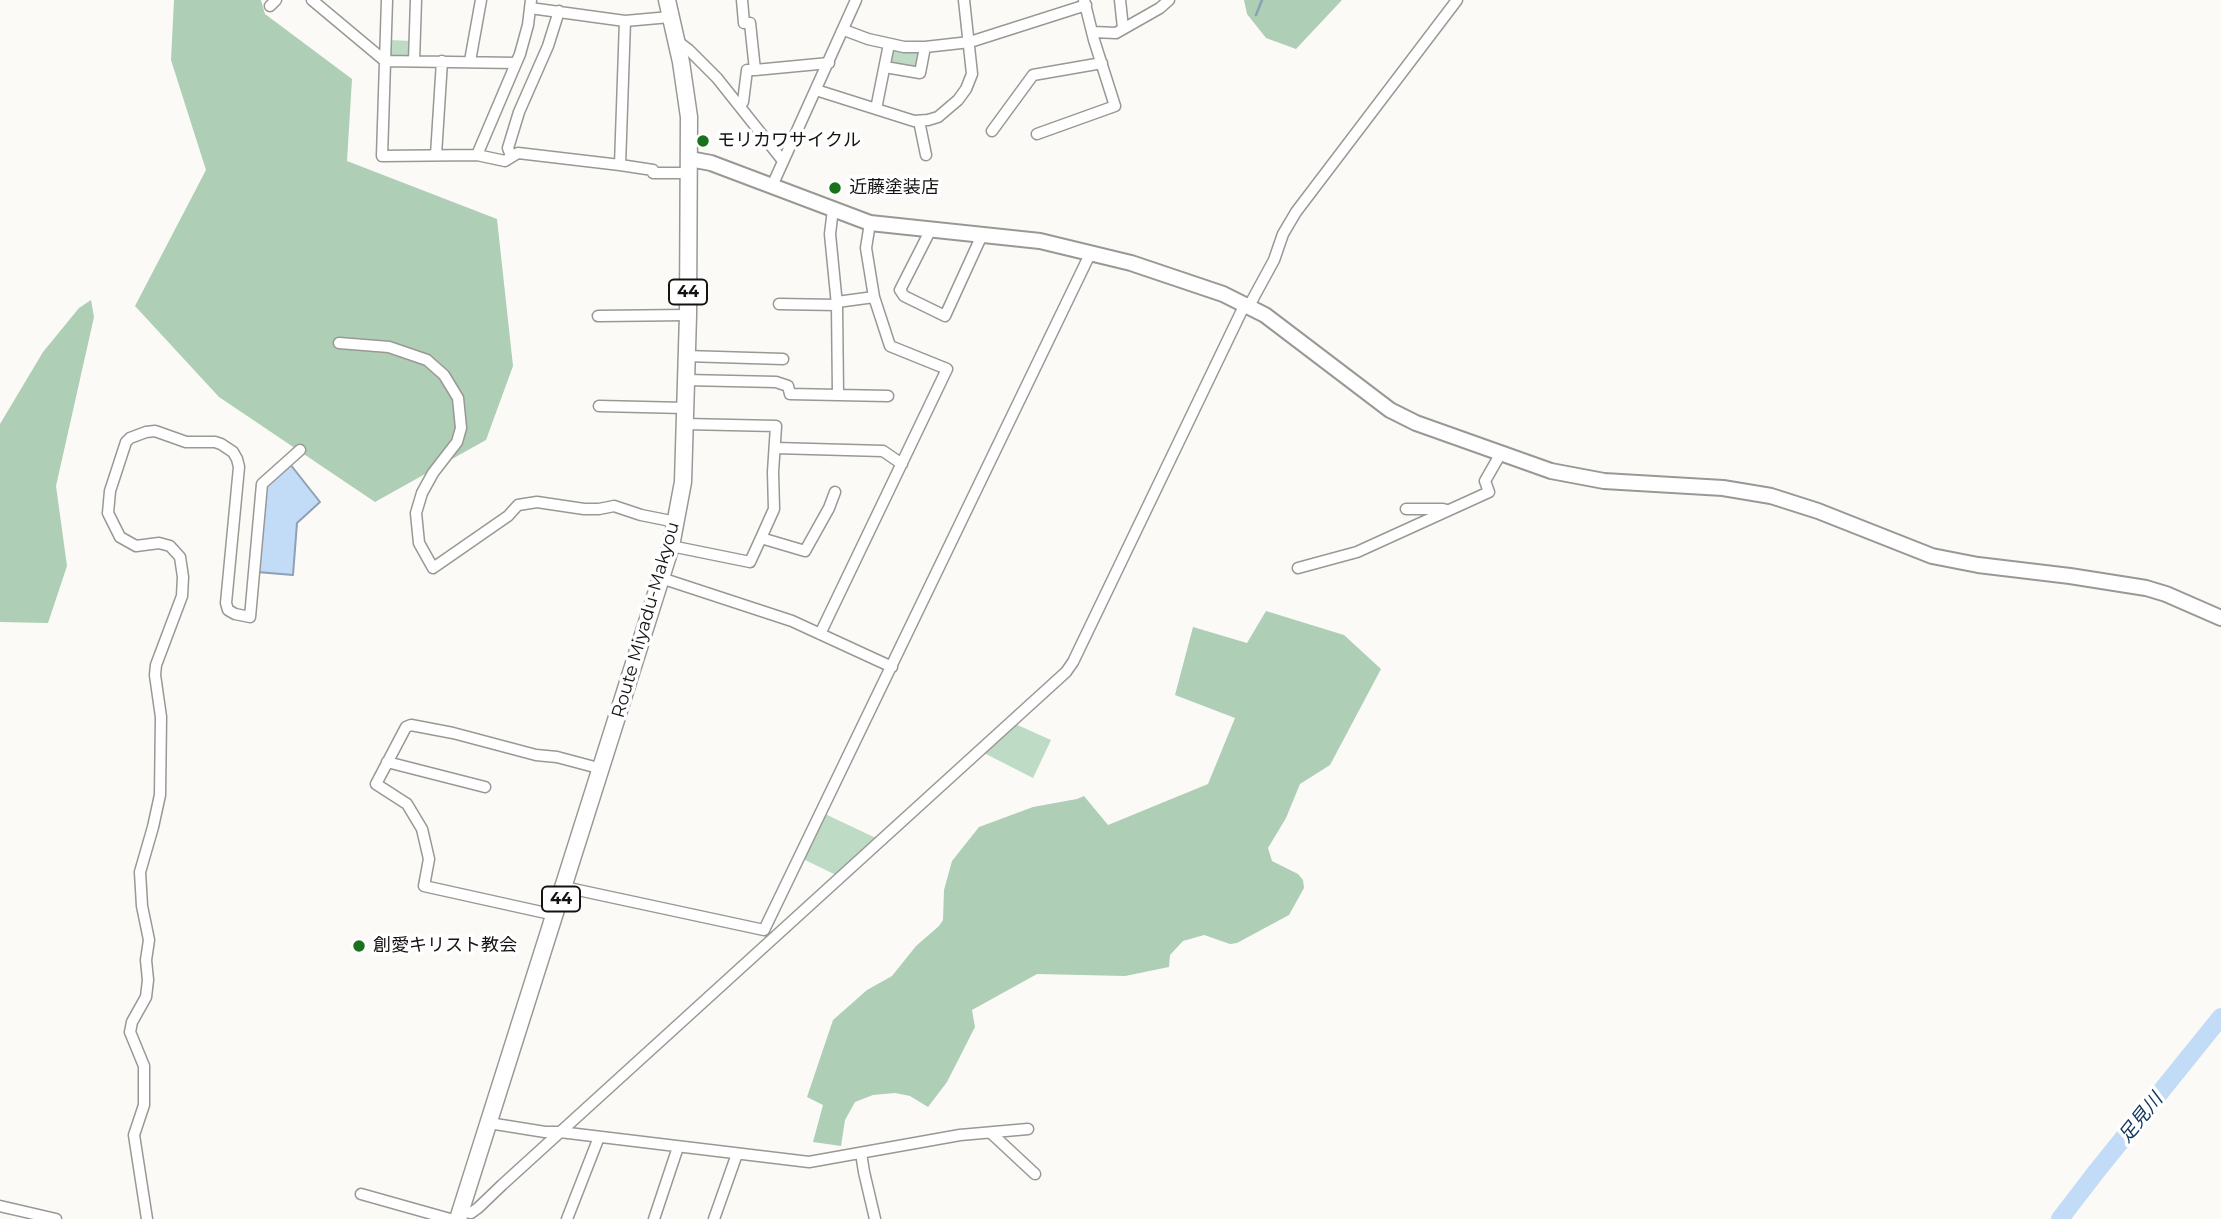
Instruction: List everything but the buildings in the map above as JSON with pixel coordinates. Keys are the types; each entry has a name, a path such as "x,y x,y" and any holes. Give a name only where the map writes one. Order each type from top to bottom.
{"main road":[{"name":"Route Miyadu-Makyou","path":"456,1216 489,1123 662,578 683,482 689,166 685,86 667,0"},
{"path":"689,166 711,163 870,223 1040,241 1091,252 1189,282 1247,305 1275,322 1390,410 1551,471 1586,479 1723,488 1771,496 1932,556 2146,588 2221,618"}],"street":[{"path":"312,0 385,61 516,63"},
{"path":"387,0 382,156 477,155 505,160 518,153 620,165 653,170 653,173 689,166"},
{"path":"414,61 416,0"},
{"path":"470,61 481,0"},
{"path":"742,0 744,23 750,23 754,69"},
{"path":"772,186 856,0"},
{"path":"816,90 919,121 933,119 943,113 966,89 972,74 964,0"},
{"path":"1120,0 1123,28"},
{"path":"1149,0 1150,14"},
{"path":"1093,32 1116,33 1169,0"},
{"path":"360,1194 456,1216 471,1213 478,1208 1066,672 1247,305 1274,260 1283,234 1296,212 1457,0"},
{"path":"844,30 889,44 925,47 970,42 1085,2 1115,106 1037,134"},
{"path":"477,155 516,63 524,40 530,4 625,21 670,17"},
{"path":"511,156 508,148 519,112 548,46 559,11"},
{"path":"620,165 625,21"},
{"path":"676,41 690,50 717,78 783,160"},
{"path":"876,109 889,44"},
{"path":"885,67 920,73 925,47"},
{"path":"436,155 442,61"},
{"path":"743,102 747,70 829,63"},
{"path":"992,131 1032,75 1101,63"},
{"path":"919,121 926,155"},
{"path":"833,209 831,244 837,304 838,395"},
{"path":"820,634 947,369 890,346 874,297 866,248 870,223"},
{"path":"931,229 900,290 904,296 945,316 982,235"},
{"path":"764,930 1091,252"},
{"path":"779,304 837,304 874,297"},
{"path":"598,316 688,315"},
{"path":"340,343 389,346 427,360 444,375 458,398 461,428 457,442 433,473 422,493 416,513 419,543 433,568 508,516 518,505 537,502 584,509 614,506 676,522"},
{"path":"686,356 783,359"},
{"path":"686,380 776,382 788,386 790,394 888,396"},
{"path":"599,406 776,426 774,509 750,562 671,546"},
{"path":"147,1219 134,1135 144,1105 144,1066 130,1032 132,1022 146,997 148,980 146,960 149,940 142,906 140,873 160,795 161,717 156,665 182,596 183,577 180,556 170,546 159,543 136,546 120,537 108,513 110,491 126,442 146,432 155,430 186,442 215,442 233,452 239,467 226,603 228,610 250,617 262,484 300,450"},
{"path":"775,448 883,451 902,464"},
{"path":"1298,568 1357,552 1489,492 1485,481 1501,453"},
{"path":"761,538 805,551 830,508 835,492"},
{"path":"1406,509 1447,511"},
{"path":"662,578 793,621 892,667"},
{"path":"555,915 424,886 429,859 422,829 407,804 376,784 405,727 411,725 602,769"},
{"path":"387,762 485,787"},
{"path":"564,887 779,934"},
{"path":"489,1123 545,1132 809,1162 960,1135 1028,1129"},
{"path":"991,1133 1035,1174"},
{"path":"567,1219 599,1137"},
{"path":"654,1219 678,1147"},
{"path":"861,1153 876,1219"},
{"path":"713,1219 737,1154"},
{"path":"0,1206 33,1217 56,1219"}],"green space":[{"path":"174,0 261,0 265,14 352,79 347,161 497,219 513,366 486,440 375,502 219,397 135,306 206,170 171,60"},
{"path":"1244,0 1342,0 1296,49 1266,38 1247,14"},
{"path":"390,40 412,41 409,58 391,58"},
{"path":"893,47 921,52 919,65 915,69 891,65 888,62"},
{"path":"91,300 94,317 56,486 67,566 48,623 0,622 0,424 43,352 79,308"},
{"path":"1266,611 1344,635 1381,669 1330,765 1300,784 1286,818 1268,848 1272,861 1298,874 1303,880 1304,888 1289,915 1237,943 1230,944 1204,935 1183,941 1170,955 1169,967 1125,976 1037,974 972,1010 975,1027 947,1082 928,1107 910,1096 895,1093 873,1095 855,1102 845,1120 841,1146 813,1142 823,1105 807,1097 833,1020 867,990 892,976 916,946 939,926 943,920 944,890 952,861 979,827 1033,807 1084,796 1108,825 1208,784 1235,718 1175,695 1193,627 1247,643"},
{"path":"1013,723 1051,740 1033,778 982,752"},
{"path":"825,814 878,839 838,876 803,859"}],"water":[{"path":"290,464 320,502 297,523 293,575 257,572 263,487"}],"waterway":[{"path":"1256,15 1262,0"},
{"name":"足見川","path":"2060,1219 2221,1017"}],"place":[{"name":"モリカワサイクル","path":"703,141"},
{"name":"近藤塗装店","path":"835,188"},
{"name":"創愛キリスト教会","path":"359,946"}]}
